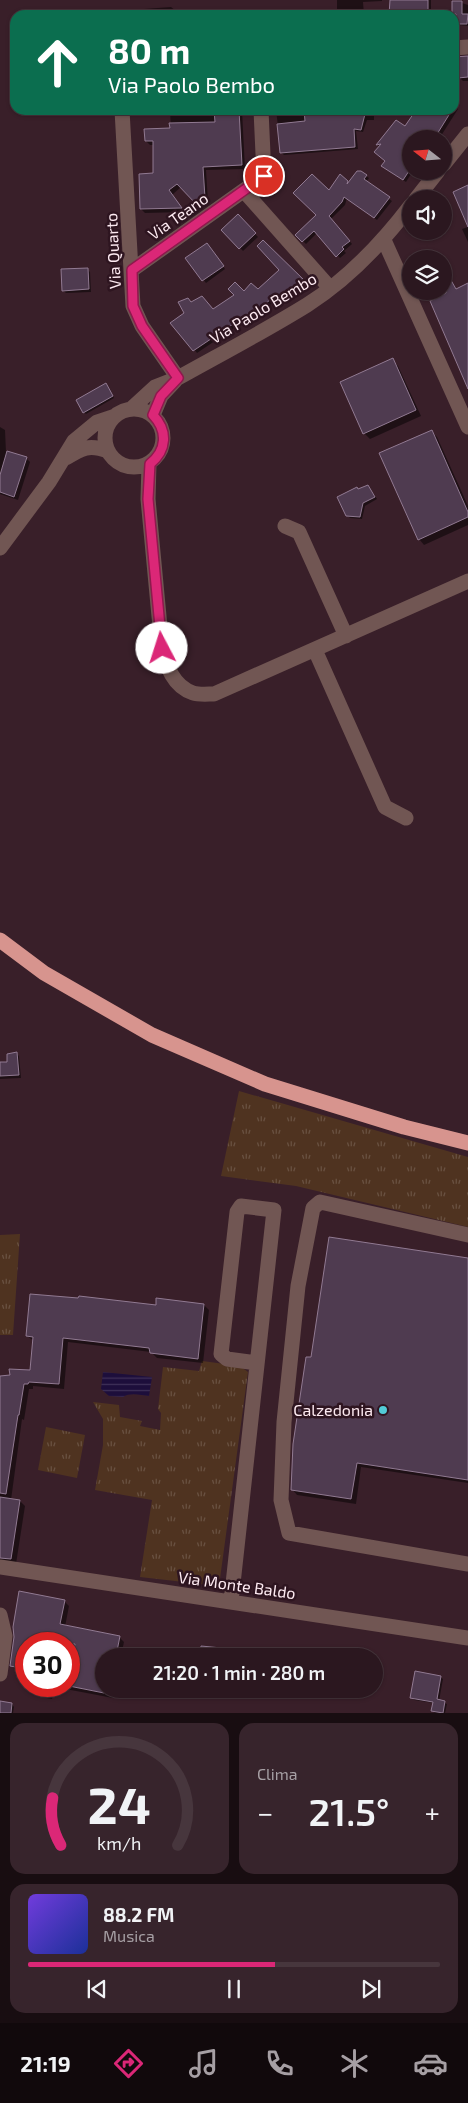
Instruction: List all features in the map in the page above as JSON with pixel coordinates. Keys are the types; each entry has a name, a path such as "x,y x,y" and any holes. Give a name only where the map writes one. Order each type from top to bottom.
{"highway":[{"path":"0,940 44,973 152,1035 256,1080 404,1127 468,1143"}],"street":[{"name":"Via Quarto","path":"122,115 133,306 142,326 178,378"},
{"name":"Via Teano","path":"132,270 264,176 262,115"},
{"path":"452,154 468,134"},
{"path":"423,190 431,180"},
{"path":"244,191 330,288"},
{"name":"Via Paolo Bembo","path":"0,548 64,459 74,442 97,422 131,409 155,387 178,378 308,304 330,288 384,240 402,217"},
{"path":"384,240 462,398 468,427"},
{"name":"Via Paolo Bembo","path":"153,415 161,396 178,378"},
{"path":"115,416 107,428 105,436 108,451 121,465 131,468 150,464 162,450 164,440 159,422 146,411 131,409"},
{"name":"Via Paolo Bembo","path":"64,459 81,448 96,446 108,451"},
{"path":"150,464 148,499 162,648 168,668 176,682 193,693 214,694 468,581"},
{"path":"131,468 148,499"},
{"path":"286,526 299,532 346,636"},
{"path":"314,650 385,808 406,818"},
{"path":"468,1235 320,1202 312,1208 298,1286 284,1422 281,1488 281,1500 289,1533 468,1564"},
{"path":"231,1602 274,1210 241,1206 237,1212 221,1354 227,1359 257,1363"},
{"name":"Via Monte Baldo","path":"0,1567 468,1638"},
{"path":"0,1614 5,1636 0,1667"}],"green space":[{"path":"239,1091 468,1157 468,1227 296,1186 221,1176"},
{"path":"20,1234 13,1335 0,1335 0,1235"},
{"path":"202,1361 240,1366 248,1372 219,1586 140,1577 152,1500 95,1490 103,1445 103,1419 93,1402 119,1405 120,1417 142,1421 140,1426 160,1430 161,1413 158,1409 163,1367 199,1371"},
{"path":"46,1427 85,1435 77,1478 38,1470"}],"shaded area":[{"path":"103,1372 152,1377 149,1396 132,1394 123,1397 109,1396 101,1389"}],"building":[{"path":"390,0 428,0 428,10 389,10"},
{"path":"452,1 462,1 462,14 468,14 467,24 459,24 459,10 452,10"},
{"path":"468,56 468,77 459,78 459,57"},
{"path":"214,115 239,115 242,165 203,167 205,198 196,204 177,184 169,190 182,208 140,209 139,174 153,173 153,141 145,141 144,129 170,128 169,123 215,122"},
{"path":"304,115 365,115 361,130 354,129 355,147 280,153 277,124 305,121"},
{"path":"413,115 449,115 440,130 402,130 402,179 381,166 385,161 374,152 381,144 376,145 396,120 405,126"},
{"path":"357,171 367,175 364,179 390,197 374,218 344,197 342,202 329,216 350,241 342,247 344,249 336,257 314,231 302,242 295,235 316,215 293,193 312,174 329,190 340,174 348,181 347,184"},
{"path":"468,185 468,227 453,192"},
{"path":"238,214 256,233 239,249 221,230"},
{"path":"263,240 304,280 283,299 277,293 254,315 251,312 193,351 170,323 184,313 178,302 188,298 191,302 202,296 213,309 234,295 228,289 235,282 244,291 251,283 258,289 279,270 257,246"},
{"path":"207,243 224,266 202,281 185,258"},
{"path":"88,268 89,289 62,291 61,269"},
{"path":"452,282 456,289 468,283 468,389 430,301 452,300"},
{"path":"393,358 416,410 363,434 340,382"},
{"path":"106,383 113,396 83,413 76,400"},
{"path":"432,430 468,512 468,517 418,540 379,453"},
{"path":"7,451 27,457 14,497 0,492 0,475"},
{"path":"368,485 375,497 363,503 360,517 346,516 337,497 357,487 358,489"},
{"path":"17,1052 19,1075 0,1076 0,1062 7,1062 7,1054"},
{"name":"Calzedonia","path":"329,1237 468,1258 468,1480 357,1463 351,1499 291,1490 293,1444 306,1357 311,1357"},
{"path":"30,1294 78,1298 79,1296 156,1305 156,1298 204,1304 198,1359 150,1353 149,1348 63,1338 59,1384 29,1382 24,1384 6,1494 0,1493 0,1376 10,1375 9,1369 30,1370 33,1337 26,1336"},
{"path":"0,1497 20,1500 11,1559 0,1558"},
{"path":"19,1591 65,1600 60,1624 120,1636 118,1648 95,1648 95,1691 80,1688 80,1632 15,1632 15,1667 10,1666 14,1637 13,1627"},
{"path":"201,1646 222,1648 201,1648"},
{"path":"415,1671 441,1676 437,1699 445,1701 443,1713 431,1711 433,1702 410,1698"},
{"path":"0,1701 12,1703 11,1713 0,1713"}],"place":[{"name":"Calzedonia","path":"383,1410"}],"route":[{"path":"162,648 148,499 150,464 162,450 164,440 163,431 153,415 161,396 178,378 142,326 133,306 132,270 264,176"}]}
